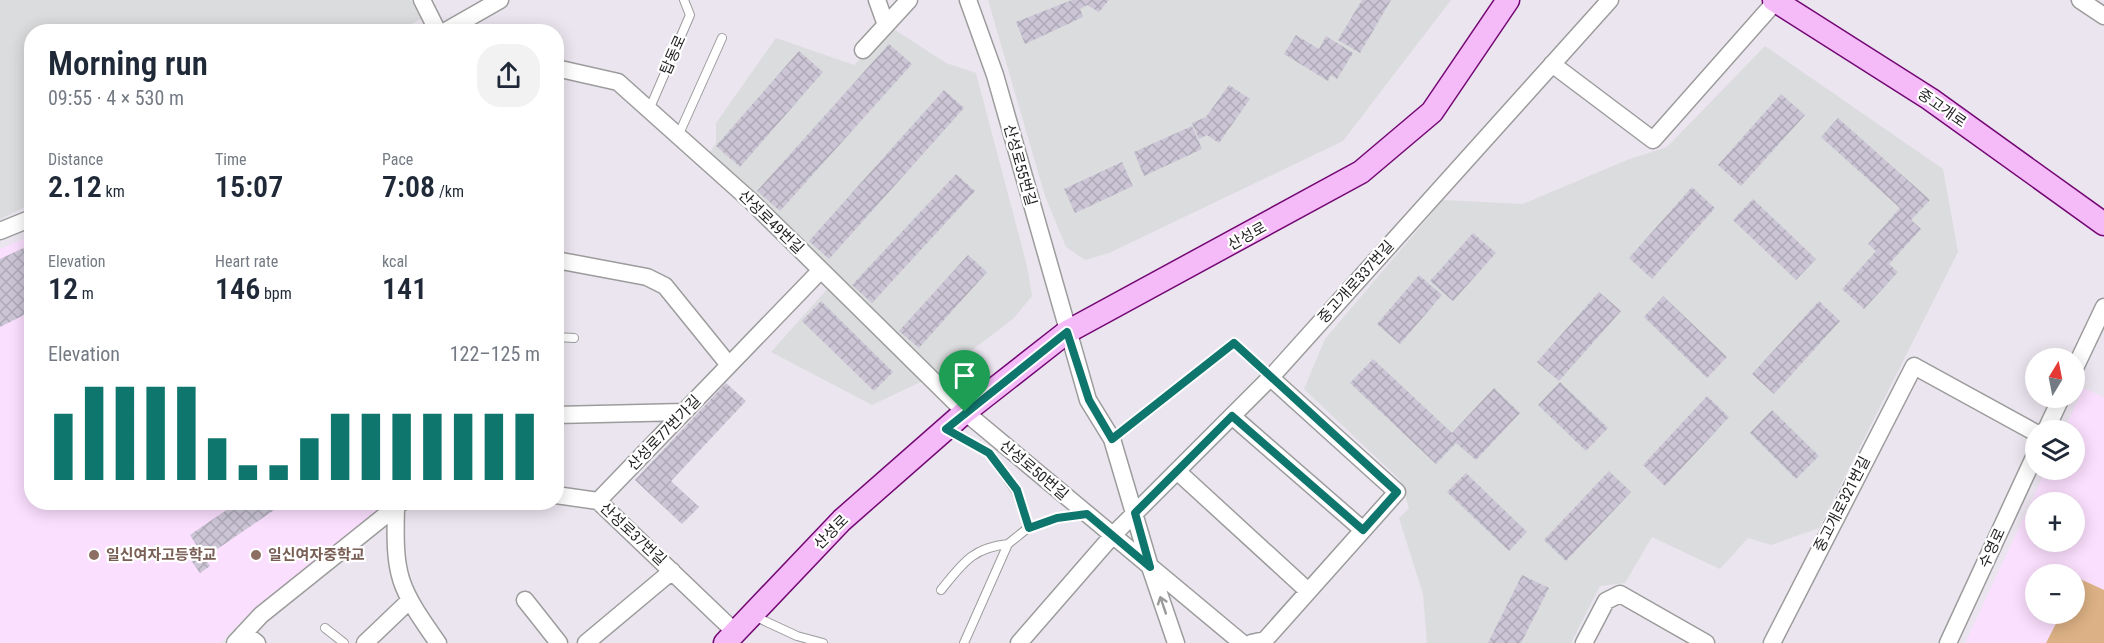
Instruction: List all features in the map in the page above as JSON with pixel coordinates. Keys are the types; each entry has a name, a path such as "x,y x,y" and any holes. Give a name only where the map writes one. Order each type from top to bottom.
{"street":[{"path":"422,0 434,24"},
{"path":"458,24 500,0"},
{"path":"877,0 886,25"},
{"path":"863,50 909,0"},
{"name":"산성로55번길","path":"968,0 995,75 1067,332 1089,400 1112,439 1150,567 1176,643"},
{"name":"산성로","path":"730,637 843,519 965,412 1067,332 1361,172 1432,112 1508,0"},
{"name":"중고개로337번길","path":"1019,643 1113,536 1270,378 1610,0"},
{"path":"1552,64 1653,140 1775,0"},
{"name":"중고개로","path":"1775,0 1930,99 2104,224"},
{"path":"2080,0 2104,16"},
{"name":"산성로49번길","path":"564,70 618,82 821,270 965,412"},
{"path":"0,231 24,221"},
{"path":"564,261 647,277 665,286 729,365"},
{"name":"산성로77번가길","path":"598,501 821,270"},
{"path":"2084,348 2104,307"},
{"name":"중고개로321번길","path":"1772,643 1914,366 2025,427"},
{"path":"1251,643 1265,640 1397,492 1270,378"},
{"path":"564,415 684,412"},
{"name":"산성로50번길","path":"965,412 1242,643"},
{"path":"1232,416 1363,530"},
{"path":"1177,471 1308,591"},
{"name":"수영로","path":"1948,643 2025,477"},
{"name":"산성로37번길","path":"564,496 598,501 672,571 730,637"},
{"path":"246,640 261,615 393,510"},
{"path":"399,510 395,555 399,579 409,601 438,643"},
{"name":"산성로37번길","path":"586,643 672,571"},
{"path":"1584,643 1606,601 1620,594 1706,643"},
{"path":"525,600 559,643"},
{"path":"365,643 409,601"}],"lane":[{"name":"탑동로","path":"649,110 690,15 684,0"},
{"path":"678,136 722,38"},
{"path":"564,337 574,338"},
{"path":"1112,439 1234,343 1270,378"},
{"path":"946,429 989,453 1017,490 1029,528"},
{"path":"964,643 1008,544 1029,528 1057,518 1087,514"},
{"path":"941,590 966,559 986,546 1008,544"},
{"path":"750,614 797,636 824,643"},
{"name":"중고개로337번길","path":"1030,643 1037,622"},
{"path":"325,628 344,643"}],"shaded area":[{"path":"0,0 411,0 421,19 411,24 24,24 24,207 0,219"},
{"path":"988,0 1451,0 1343,141 1109,253 1085,260 1066,247 1045,196"},
{"path":"892,28 946,63 976,73 1027,266 1032,296 1014,318 946,370 872,405 771,352 837,278 707,156 716,143 716,123 776,38 854,65"},
{"path":"1765,46 1943,169 1958,252 1819,528 1771,545 1748,538 1720,569 1652,537 1625,583 1600,586 1571,643 1427,643 1423,594 1399,518 1409,508 1400,480 1304,389 1325,339 1443,200 1523,204 1627,160 1667,147"},
{"name":"일신여자고등학교","path":"24,239 24,510 382,510 255,607 220,643 0,643 0,249"},
{"path":"2085,389 2104,397 2104,643 1965,643 2025,515 2025,552 2085,552 2085,492 2036,492 2041,480 2085,480 2085,420 2069,420 2074,408 2085,408"},
{"path":"2085,581 2104,590 2104,643 2046,643 2056,624 2085,624"}],"building":[{"path":"1072,0 1109,0 1099,12 1087,5 1080,9 1083,17 1025,44 1016,22"},
{"path":"1362,0 1391,0 1360,53 1338,40"},
{"path":"1296,35 1319,49 1326,36 1353,53 1337,79 1331,75 1328,81 1284,54"},
{"path":"889,44 912,64 780,211 757,191"},
{"path":"799,51 823,72 740,167 716,146"},
{"path":"1229,85 1250,99 1219,143 1207,135 1199,139 1192,123 1206,117"},
{"path":"944,90 964,108 829,259 809,241"},
{"path":"1781,94 1805,115 1741,186 1718,165"},
{"path":"1838,118 1930,200 1911,220 1921,229 1889,264 1898,272 1864,309 1842,289 1876,251 1868,244 1900,208 1821,137"},
{"path":"1192,126 1202,149 1144,176 1134,152"},
{"path":"1122,162 1133,186 1075,213 1064,189"},
{"path":"956,174 975,191 872,303 852,285"},
{"path":"1692,187 1715,208 1652,279 1629,258"},
{"path":"1753,199 1816,259 1796,280 1733,220"},
{"path":"1473,233 1496,253 1453,301 1430,281"},
{"path":"24,248 24,315 0,327 0,259"},
{"path":"968,255 987,272 919,348 899,331"},
{"path":"1419,275 1442,295 1400,344 1377,324"},
{"path":"1599,292 1621,311 1559,381 1537,362"},
{"path":"1663,296 1727,357 1707,378 1644,317"},
{"path":"821,301 893,372 874,391 802,321"},
{"path":"1819,301 1840,321 1774,394 1752,374"},
{"path":"1373,359 1452,433 1494,388 1520,413 1476,460 1456,443 1436,464 1350,383"},
{"path":"1560,382 1608,428 1586,451 1538,405"},
{"path":"726,383 746,401 671,481 699,507 682,524 635,480"},
{"path":"1707,396 1729,417 1665,486 1643,465"},
{"path":"1772,410 1819,456 1796,479 1750,433"},
{"path":"1609,471 1631,492 1566,561 1544,540"},
{"path":"1466,473 1527,532 1509,551 1447,492"},
{"path":"226,510 274,510 204,558 210,566 200,573 188,556 199,549 190,535"},
{"path":"1522,575 1549,588 1521,643 1488,643"}],"place":[{"name":"일신여자고등학교","path":"94,555"},
{"name":"일신여자중학교","path":"256,555"}],"route":[{"path":"1067,332 1089,400 1112,439 1234,343 1397,492 1363,530 1232,416 1135,513 1150,567 1087,514 1057,518 1029,528 1017,490 989,453 946,429 965,412 1067,332"}]}
